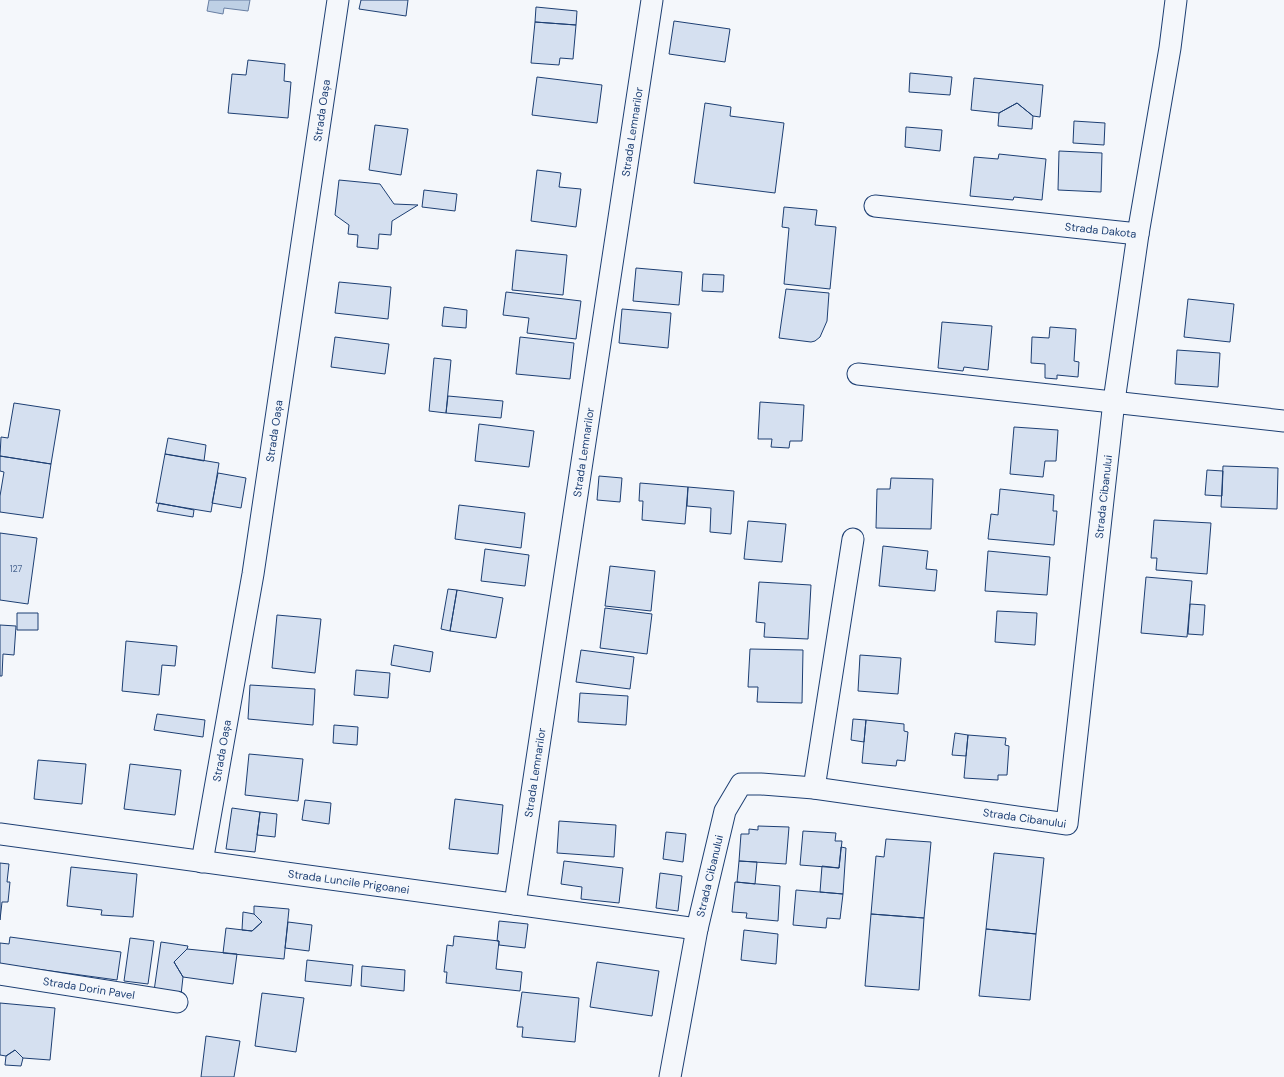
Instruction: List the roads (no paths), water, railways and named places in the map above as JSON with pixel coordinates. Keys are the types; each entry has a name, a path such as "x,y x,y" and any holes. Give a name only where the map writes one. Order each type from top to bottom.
{"street":[{"name":"Strada Oașa","path":"202,862 253,574 338,0"},
{"name":"Strada Lemnarilor","path":"515,904 652,0"},
{"name":"Strada Dakota","path":"874,206 1138,234 1170,48 1176,0"},
{"name":"Strada Cibanului","path":"670,1077 697,929 725,811 741,784 814,788 1067,824 1114,401 1138,234"},
{"path":"858,374 1284,420"},
{"path":"814,788 853,539"},
{"name":"Strada Luncile Prigoanei","path":"0,834 697,929"},
{"name":"Strada Dorin Pavel","path":"0,974 177,1002"}],"water":[{"path":"209,0 250,0 248,11 224,8 223,14 207,11"}]}
